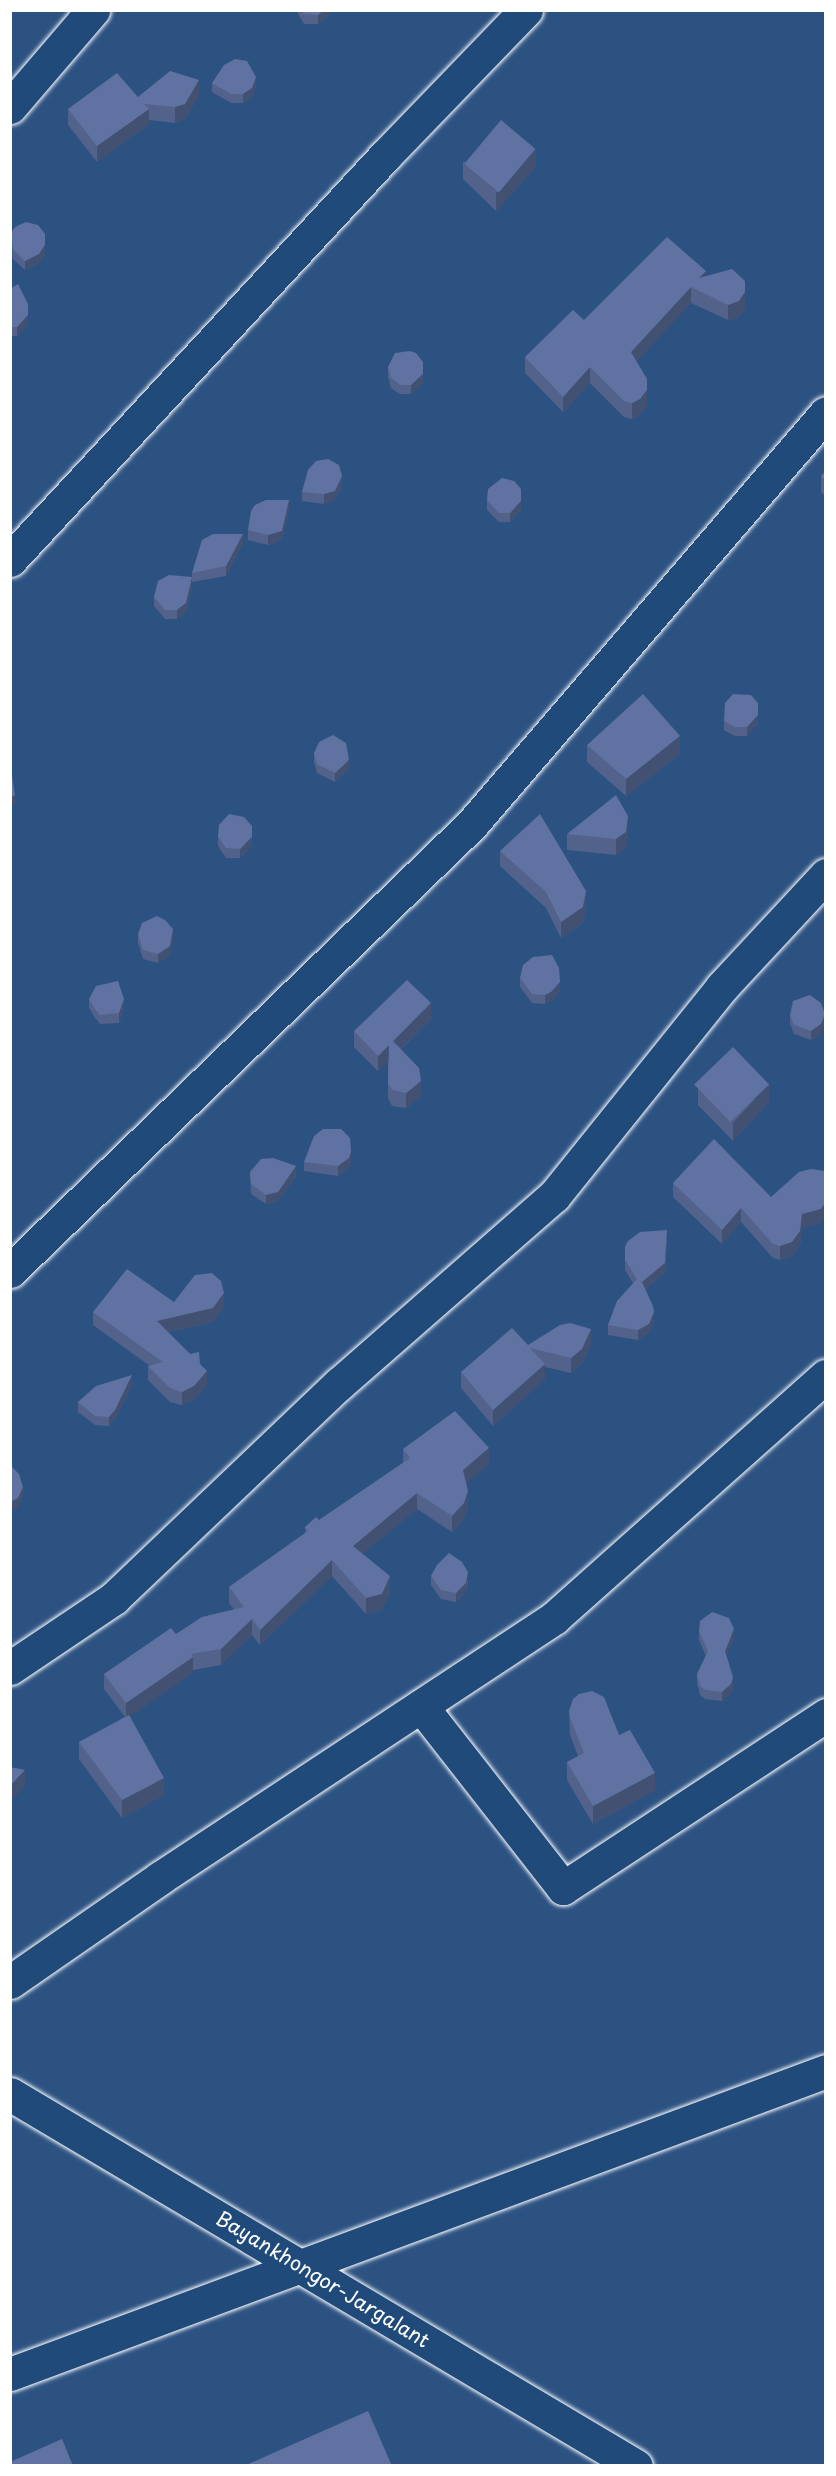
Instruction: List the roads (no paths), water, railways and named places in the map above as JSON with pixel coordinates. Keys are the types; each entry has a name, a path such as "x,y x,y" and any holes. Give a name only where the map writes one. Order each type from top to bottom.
{"street":[{"path":"10,107 93,10"},
{"path":"10,560 385,156 526,10"},
{"path":"10,1271 472,824 825,413"},
{"path":"10,1668 114,1598 339,1384 554,1196 722,987 825,875"},
{"path":"10,1982 160,1878 554,1618 825,1376"},
{"path":"421,1706 563,1888 825,1715"},
{"path":"10,2374 825,2071"},
{"name":"Bayankhongor-Jargalant","path":"10,2094 636,2466"}]}
